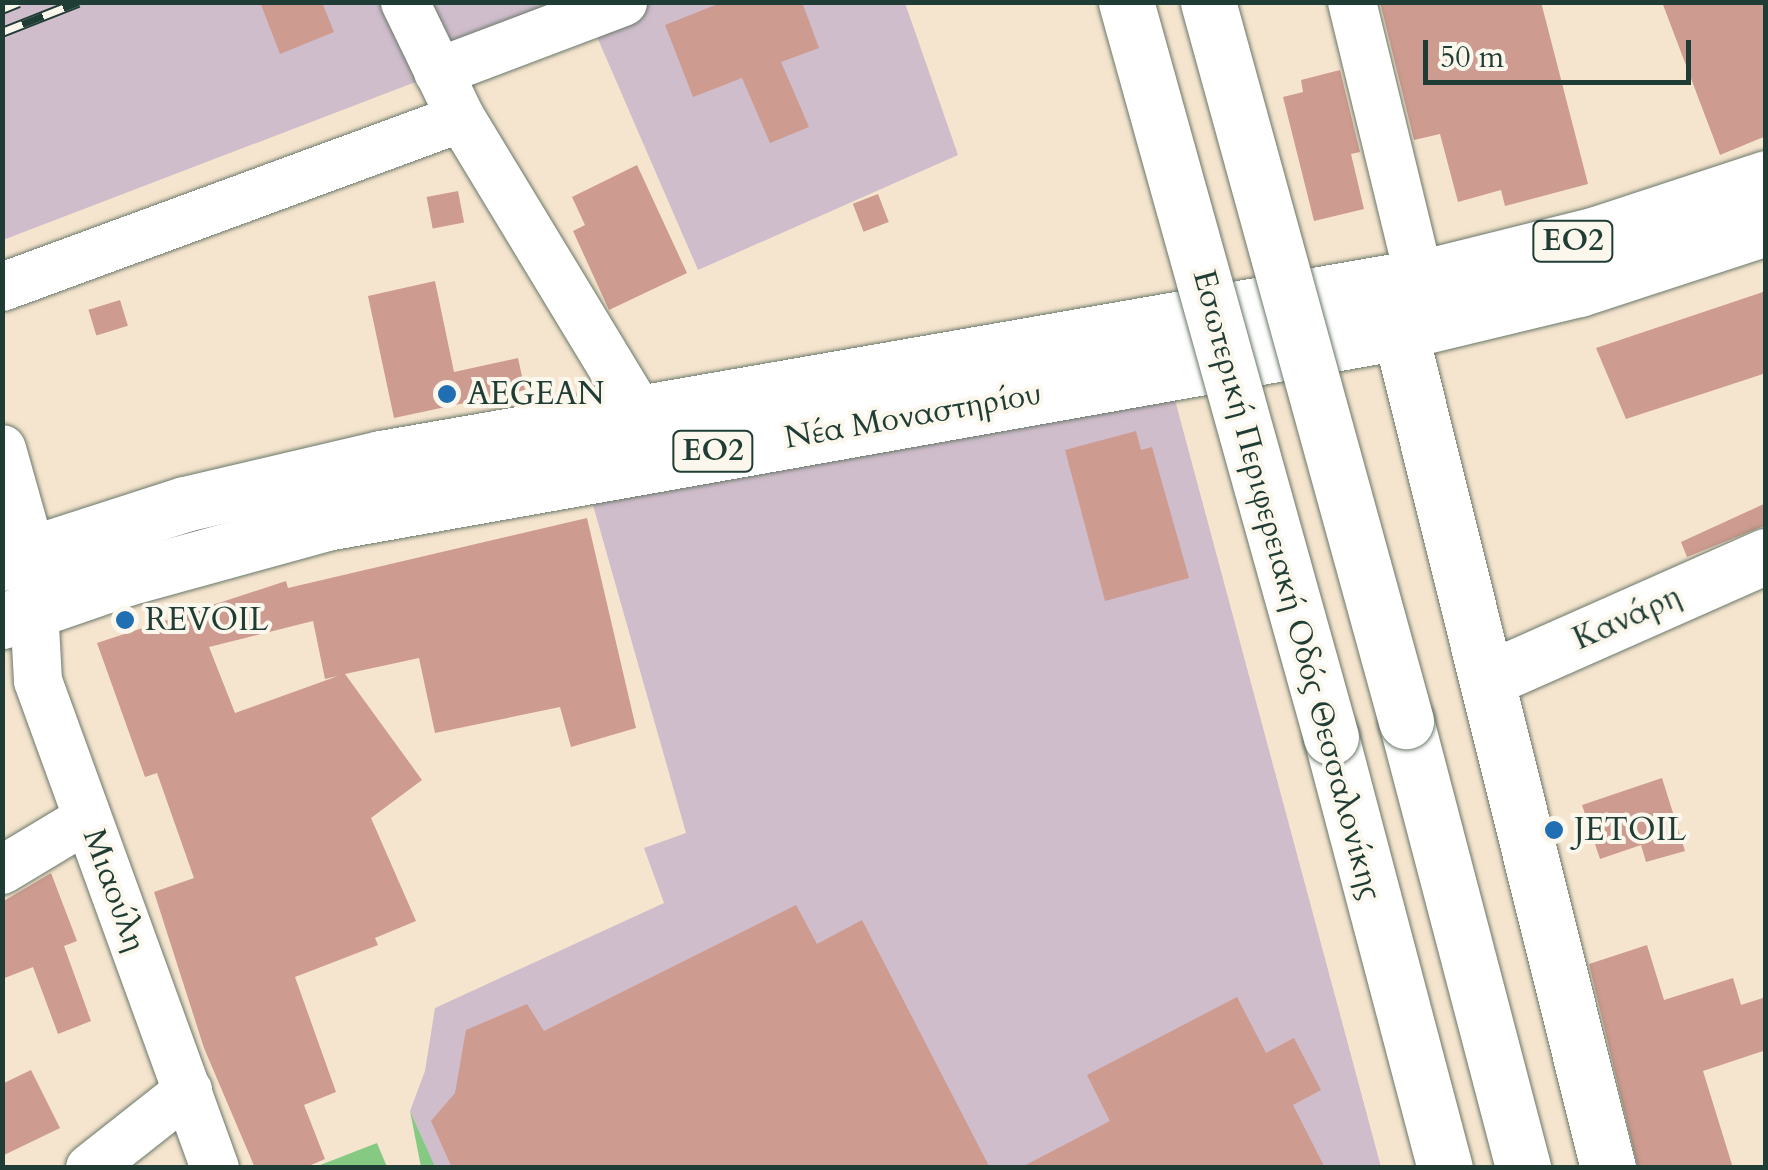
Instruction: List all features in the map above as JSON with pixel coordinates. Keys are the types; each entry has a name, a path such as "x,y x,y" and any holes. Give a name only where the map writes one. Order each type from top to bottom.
{"main road":[{"name":"Εσωτερική Περιφερειακή Οδός Θεσσαλονίκης","path":"1126,2 1446,1168"},
{"path":"1208,2 1406,720 1523,1168"},
{"name":"Νέα Μοναστηρίου","path":"17,557 284,478 1419,276 1579,239 1766,178"},
{"name":"Νέα Μοναστηρίου","path":"19,614 326,523 482,491 1400,332 1578,289 1766,228"},
{"path":"1400,332 1608,1168"},
{"name":"Κανάρη","path":"1488,679 1766,556"}],"street":[{"path":"438,72 623,2"},
{"path":"1352,2 1419,276"},
{"path":"409,4 461,118 639,412"},
{"path":"2,287 461,118"},
{"name":"Μιαούλη","path":"2,449 17,557 19,614 38,680 215,1168"},
{"path":"2,870 88,819"},
{"path":"90,1168 188,1091"}],"shaded area":[{"path":"3,3 905,3 958,155 698,270 588,16 3,240"},
{"path":"1175,400 1381,1167 434,1167 410,1111 425,1071 435,1008 664,903 644,848 686,833 591,498"}],"green space":[{"path":"410,1111 435,1167 421,1167"},
{"path":"377,1143 387,1167 315,1167"}],"building":[{"path":"260,2 322,2 334,32 280,54"},
{"path":"723,2 802,2 819,48 781,62 809,127 770,143 742,78 693,97 665,25"},
{"path":"1380,2 1541,2 1588,184 1505,206 1501,190 1458,202 1440,134 1414,140"},
{"path":"1662,2 1766,2 1766,136 1720,155"},
{"path":"1340,70 1360,152 1351,154 1364,209 1314,221 1283,97 1303,92 1301,80"},
{"path":"637,165 687,273 609,310 573,231 585,225 572,197"},
{"path":"458,191 464,222 433,229 427,197"},
{"path":"878,194 889,222 864,232 853,204"},
{"path":"435,281 454,372 518,358 525,390 394,418 368,296"},
{"path":"1766,291 1766,373 1626,419 1596,348"},
{"path":"120,300 128,326 96,335 88,310"},
{"path":"1136,431 1141,450 1152,447 1189,578 1105,601 1065,450"},
{"path":"1766,503 1766,525 1687,557 1681,542"},
{"path":"587,518 636,728 571,747 560,707 435,733 419,658 345,674 422,780 371,818 416,921 375,938 378,945 295,977 336,1092 304,1105 325,1159 304,1168 255,1168 204,1048 154,892 194,878 157,773 145,777 97,643 286,581 288,588","holes":["313,621 325,679 338,676 235,713 209,647"]},
{"path":"1662,778 1685,851 1646,862 1641,845 1600,859 1582,805"},
{"path":"51,873 77,941 64,946 91,1021 58,1034 33,967 2,979 2,902"},
{"path":"796,905 817,944 862,920 990,1168 452,1168 431,1121 455,1093 466,1030 527,1004 544,1031"},
{"path":"1647,945 1664,1000 1733,978 1741,1005 1766,997 1766,1050 1703,1071 1733,1168 1638,1168 1589,964"},
{"path":"1237,997 1266,1053 1294,1038 1321,1090 1293,1105 1325,1168 1020,1168 1110,1121 1087,1075"},
{"path":"31,1070 60,1128 2,1156 2,1084"}],"railway":[{"path":"2,9 19,2"},
{"path":"2,32 78,2"}],"place":[{"name":"AEGEAN","path":"447,394"},
{"name":"REVOIL","path":"125,620"},
{"name":"JETOIL","path":"1554,830"}]}
